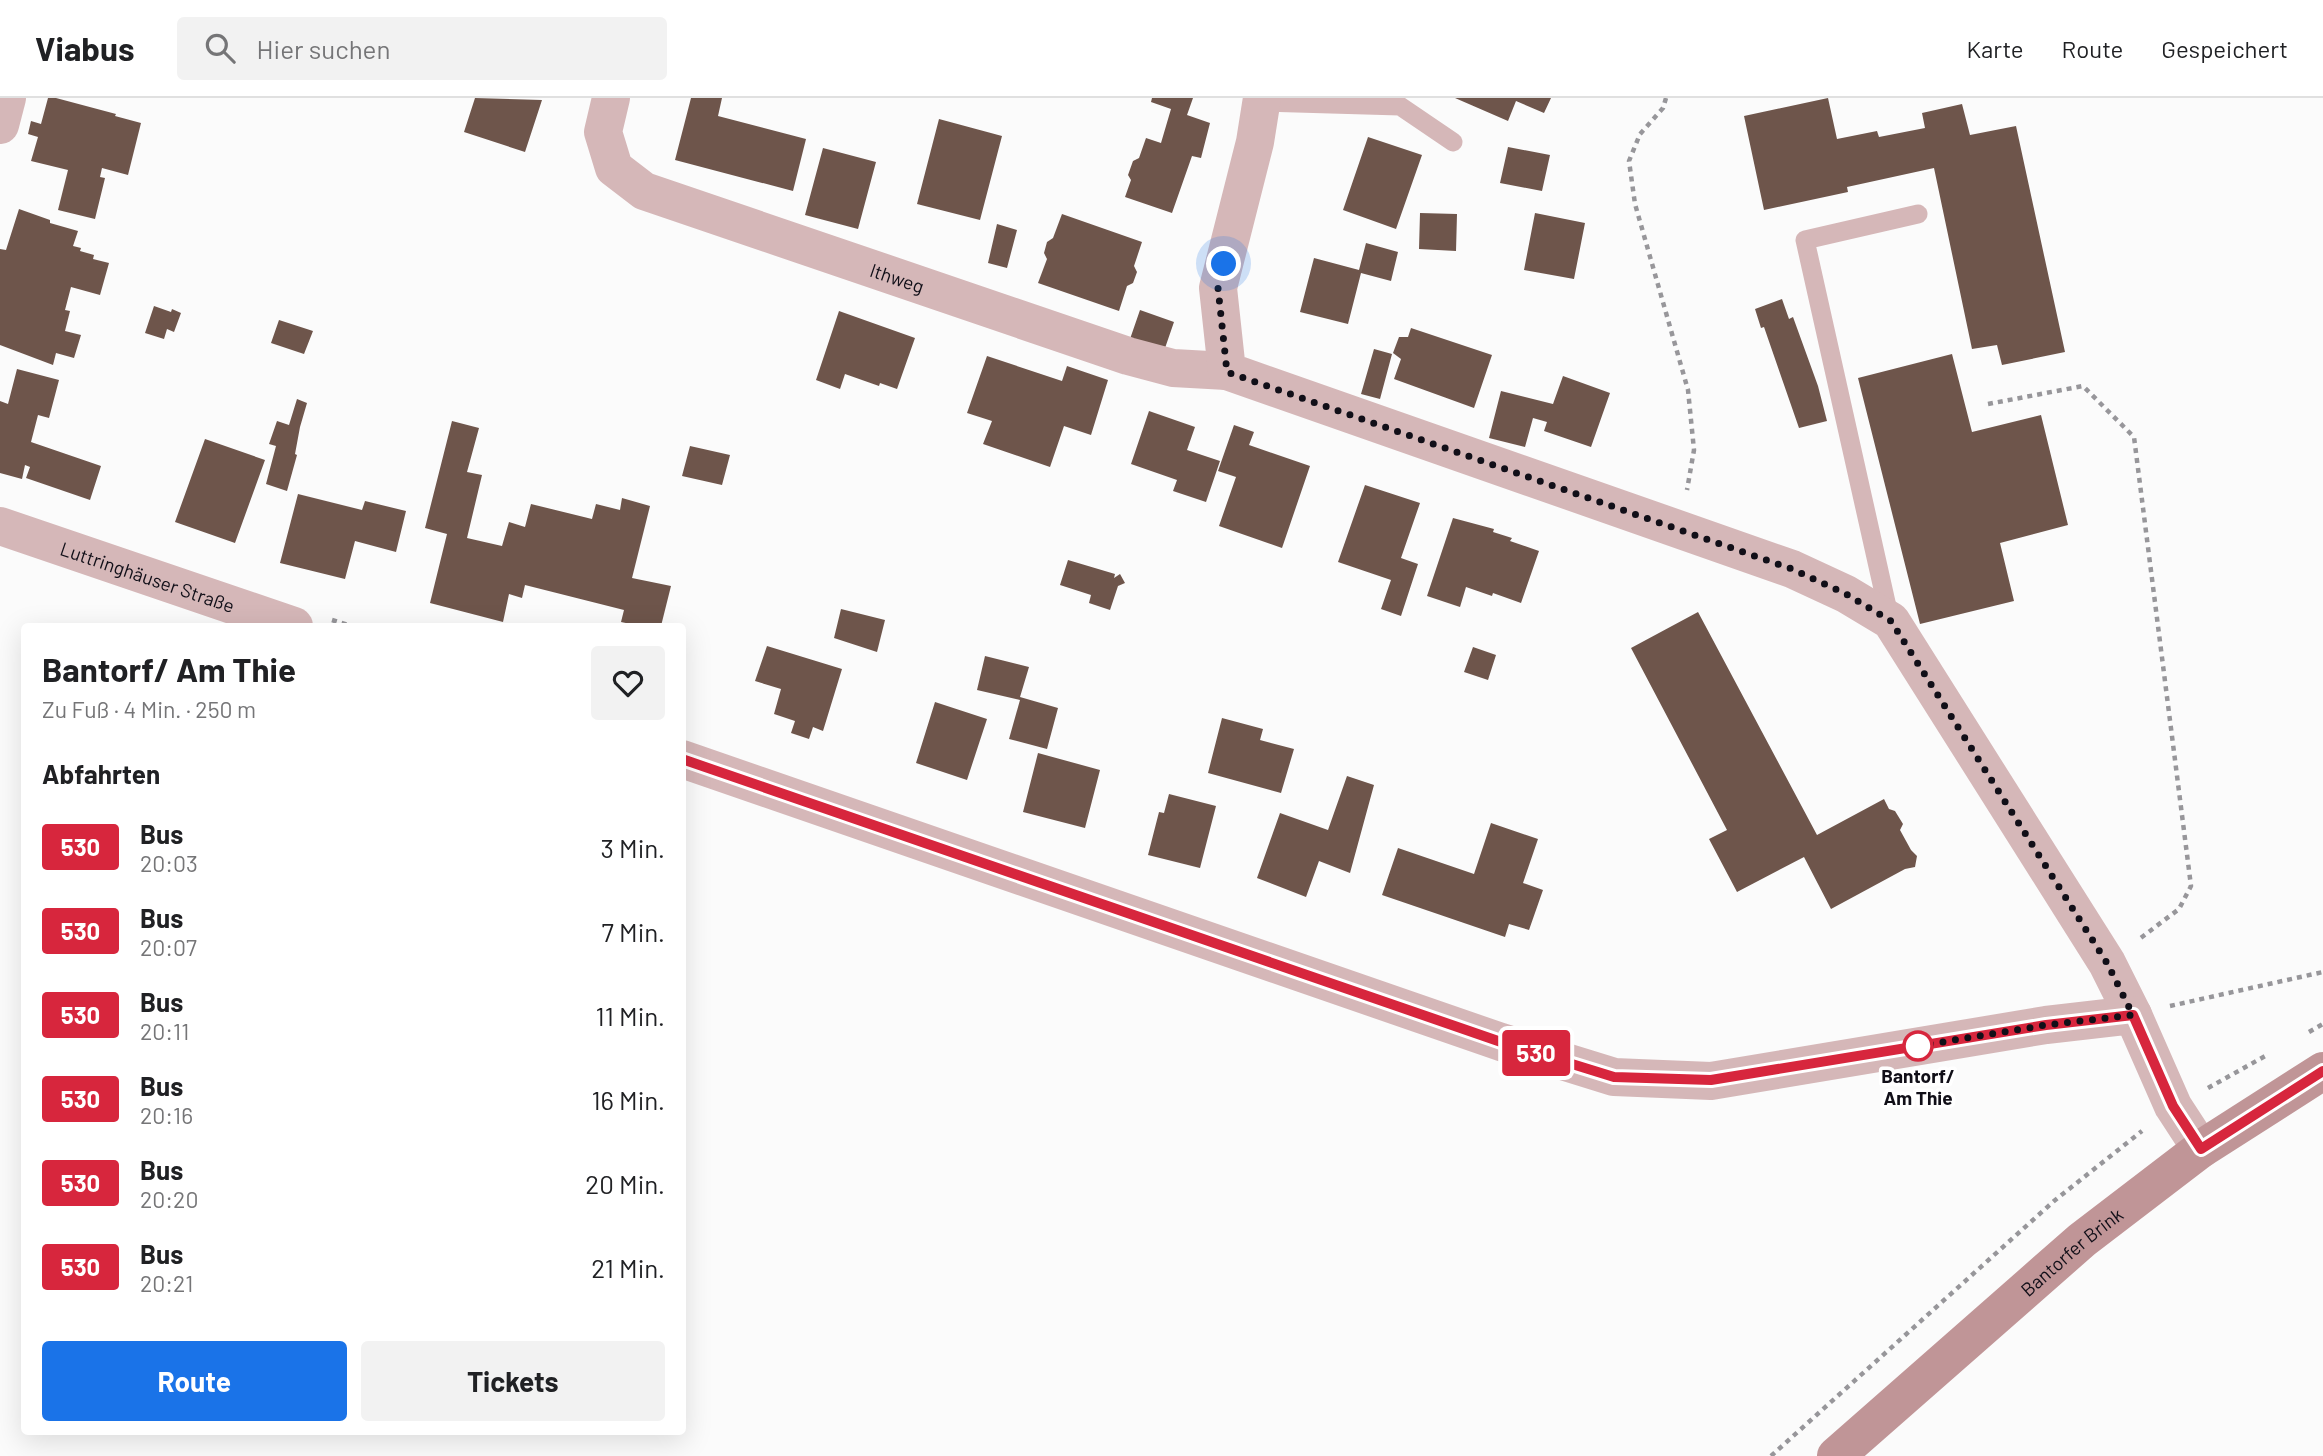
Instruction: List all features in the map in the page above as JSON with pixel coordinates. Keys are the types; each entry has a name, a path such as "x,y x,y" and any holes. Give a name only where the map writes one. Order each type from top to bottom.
{"main road":[{"name":"Bantorfer Brink","path":"1836,1456 2082,1240 2201,1149 2323,1071"}],"street":[{"path":"0,125 7,98"},
{"path":"1227,372 1218,288 1255,142 1262,100"},
{"name":"Ithweg","path":"607,115 614,168 644,191 1128,356 1173,368 1227,372 1792,569 1846,594 1891,621"},
{"name":"Luttringhäuser Straße","path":"0,526 285,623"},
{"path":"1891,621 2107,963 2173,1106 2201,1149"},
{"path":"686,760 1501,1042 1614,1077 1711,1080 2046,1025 2133,1015"}],"lane":[{"path":"1262,100 1400,106 1453,142"},
{"path":"1891,621 1805,240 1918,214"}],"path":[{"path":"1666,98 1662,108 1640,134 1629,162 1635,204 1688,390 1694,450 1687,490 1675,528"},
{"path":"1988,404 2083,386 2134,437 2191,886 2179,909 2107,963"},
{"path":"2133,1015 2323,972"},
{"path":"2300,1037 2323,1024"},
{"path":"1771,1456 2054,1201 2173,1106 2277,1050"}],"building":[{"path":"48,98 116,114 115,116 141,123 128,175 102,168 100,177 105,178 95,219 58,210 68,170 31,161 38,137 28,134 31,121 41,124"},
{"path":"475,98 542,100 525,152 464,132"},
{"path":"691,98 722,98 718,116 806,139 793,191 675,160"},
{"path":"1152,98 1193,98 1187,115 1210,123 1201,158 1192,156 1172,213 1125,197 1131,180 1128,175 1133,161 1139,158 1146,138 1161,143 1171,109 1151,102"},
{"path":"1455,98 1551,98 1544,113 1516,101 1508,121"},
{"path":"1828,98 1837,139 1877,131 1879,137 1925,128 1922,113 1962,104 1970,135 2016,126 2065,352 2002,365 1997,345 1972,349 1934,168 1847,187 1848,192 1764,210 1744,116"},
{"path":"939,119 1002,136 980,220 917,204"},
{"path":"1368,137 1422,155 1396,229 1343,210"},
{"path":"1508,147 1550,155 1542,191 1500,183"},
{"path":"823,148 876,162 858,229 805,215"},
{"path":"19,209 50,220 50,223 78,231 73,246 94,255 93,259 109,263 100,295 71,287 65,310 70,311 65,331 81,335 74,358 56,353 53,365 0,345 0,249 6,250"},
{"path":"1420,213 1457,214 1456,251 1419,249"},
{"path":"1535,213 1585,223 1574,279 1524,270"},
{"path":"1062,214 1142,242 1134,266 1137,272 1133,283 1127,286 1119,311 1038,283 1047,259 1044,253 1047,242 1053,238"},
{"path":"997,224 1017,230 1007,268 988,263"},
{"path":"1366,243 1398,252 1391,281 1361,273 1348,324 1300,312 1314,258 1359,270"},
{"path":"1782,299 1789,319 1793,317 1818,386 1827,421 1799,428 1764,327 1761,328 1755,309"},
{"path":"154,306 181,313 174,332 167,329 164,339 145,333"},
{"path":"1140,310 1174,322 1164,351 1130,339"},
{"path":"839,311 915,338 897,389 880,383 879,386 845,374 840,389 816,380"},
{"path":"279,320 313,331 304,354 271,343"},
{"path":"1411,328 1492,355 1474,408 1394,379 1401,359 1393,353 1399,337 1408,337"},
{"path":"1374,349 1392,354 1380,399 1361,394"},
{"path":"1952,354 1972,432 2041,415 2068,525 2000,543 2014,601 1920,624 1858,378"},
{"path":"987,356 1062,381 1067,366 1108,380 1091,435 1064,426 1050,467 983,444 992,421 967,413"},
{"path":"17,369 59,380 49,418 38,415 31,442 101,466 90,500 26,478 30,467 25,465 22,479 0,473 0,401 8,404"},
{"path":"1563,376 1610,393 1591,447 1544,431 1547,422 1533,418 1525,447 1489,438 1501,391 1553,404"},
{"path":"297,399 307,403 287,491 266,484 276,446 269,444 277,421 289,425"},
{"path":"1149,411 1195,427 1187,450 1220,461 1206,502 1173,491 1177,480 1131,464"},
{"path":"452,421 479,428 467,472 482,475 467,538 502,546 509,522 525,527 531,504 592,519 596,504 620,510 622,498 650,506 632,578 671,586 662,623 621,622 624,610 525,585 522,598 509,594 503,622 430,603 447,534 425,528"},
{"path":"1234,425 1254,432 1249,445 1310,466 1282,548 1219,526 1236,477 1218,471"},
{"path":"205,439 265,460 235,543 175,522"},
{"path":"690,446 730,455 722,485 682,476"},
{"path":"1365,485 1420,503 1401,558 1418,564 1401,616 1381,609 1391,580 1338,562"},
{"path":"298,494 362,510 365,501 406,511 396,552 355,541 345,579 280,563"},
{"path":"1453,518 1494,529 1493,532 1512,538 1510,541 1539,551 1521,603 1466,587 1460,607 1427,596"},
{"path":"1068,560 1115,574 1114,578 1120,574 1125,583 1118,586 1110,610 1089,603 1091,595 1060,585"},
{"path":"841,609 885,620 877,652 834,638"},
{"path":"1698,612 1817,835 1884,799 1903,824 1900,830 1917,856 1915,867 1905,869 1831,909 1804,857 1737,892 1709,839 1727,830 1631,648"},
{"path":"767,646 842,669 823,731 813,727 809,739 791,733 795,721 774,714 781,689 755,681"},
{"path":"1473,647 1496,655 1488,680 1464,672"},
{"path":"985,656 1029,667 1020,697 1058,708 1047,749 1009,739 1020,700 977,690"},
{"path":"935,702 987,719 967,780 916,763"},
{"path":"1222,718 1263,729 1260,740 1294,749 1281,793 1208,773"},
{"path":"1038,753 1100,770 1085,828 1023,812"},
{"path":"1347,776 1374,785 1350,873 1319,861 1306,897 1257,878 1280,813 1328,830"},
{"path":"1169,794 1216,806 1200,868 1148,855 1159,812 1164,813"},
{"path":"1491,823 1538,839 1523,883 1543,890 1529,930 1509,924 1505,937 1382,895 1398,848 1474,874"}],"bus line":[{"name":"530","path":"686,760 1501,1042 1614,1077 1711,1080 2046,1025 2133,1015 2173,1106 2201,1149 2323,1071"}],"place":[{"name":"Bantorf/ Am Thie","path":"1918,1046"}],"route":[{"path":"1224,264 1218,288 1227,372 1792,569 1846,594 1891,621 2107,963 2133,1015 2046,1025 1918,1046"}]}
